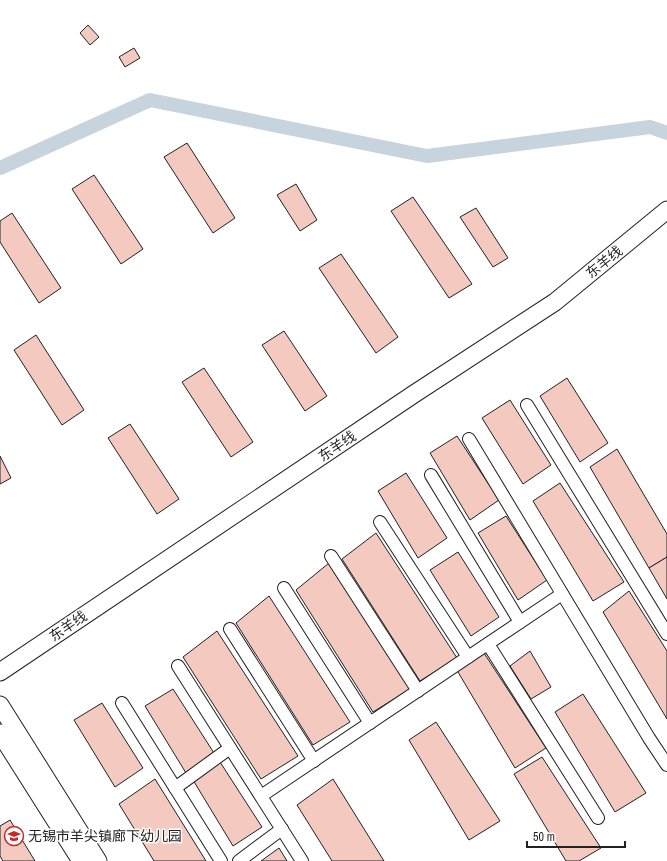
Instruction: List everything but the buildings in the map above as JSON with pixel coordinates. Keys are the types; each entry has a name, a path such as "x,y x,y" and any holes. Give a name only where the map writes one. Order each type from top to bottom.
{"main road":[{"name":"东羊线","path":"0,672 414,394 555,302 667,210"},
{"path":"0,705 98,861"},
{"path":"0,733 80,861"}],"street":[{"path":"527,405 667,634"},
{"path":"469,439 649,738 667,764"},
{"path":"431,475 520,622"},
{"path":"380,522 468,657"},
{"path":"331,556 418,691"},
{"path":"284,588 370,723"},
{"path":"261,796 562,594"},
{"path":"230,629 314,761"},
{"path":"488,644 598,818"},
{"path":"178,666 302,861"},
{"path":"122,704 221,861"},
{"path":"175,788 230,748"},
{"path":"240,861 282,830"}],"waterway":[{"path":"0,168 150,100 427,156 650,127 667,133"}],"place":[{"name":"无锡市羊尖镇廊下幼儿园","path":"14,836"}]}
